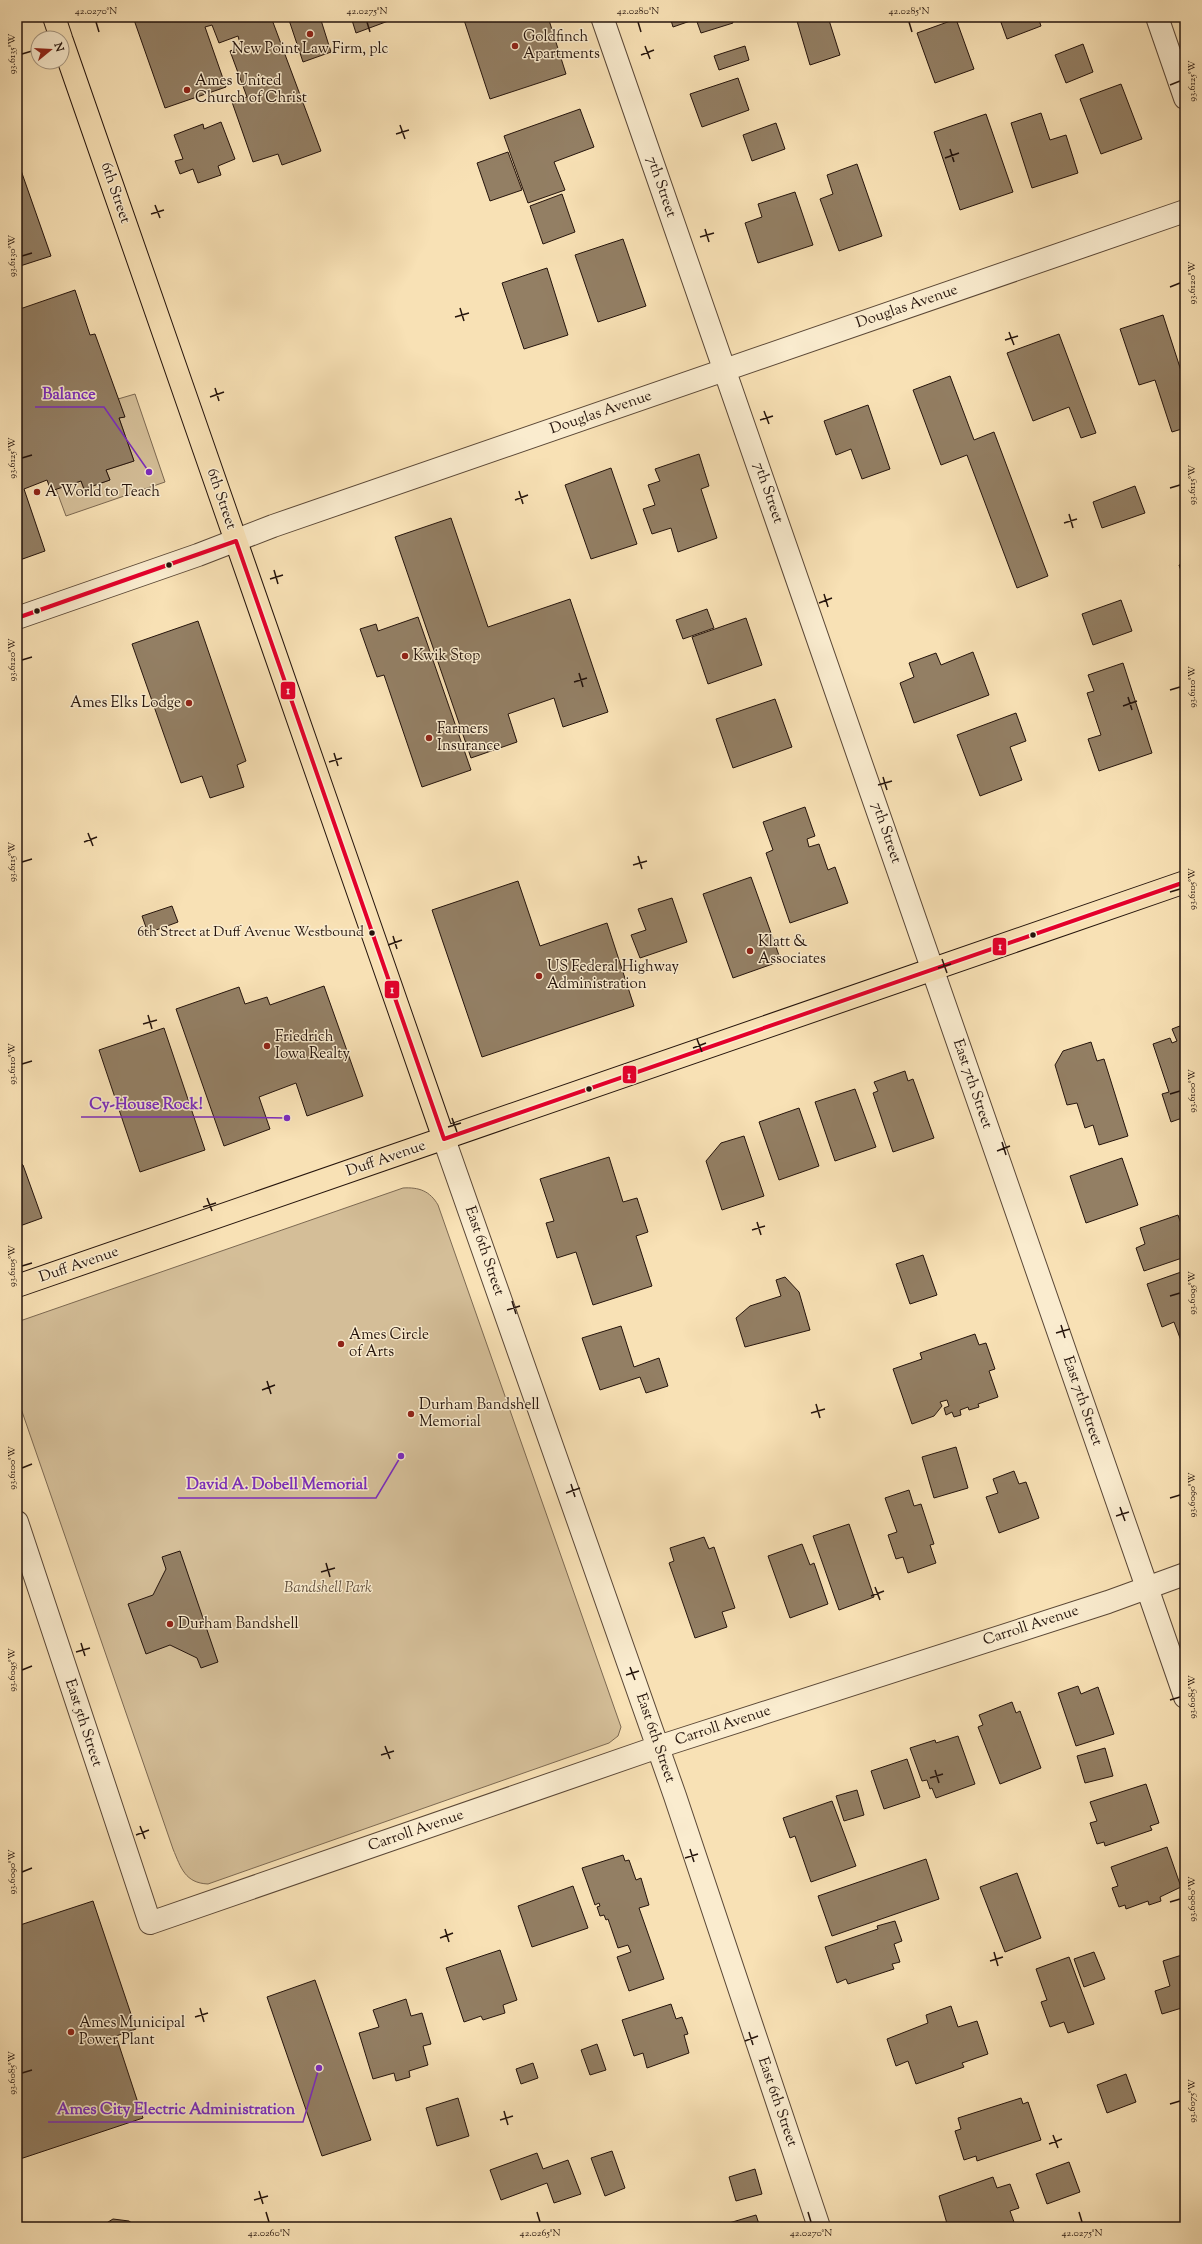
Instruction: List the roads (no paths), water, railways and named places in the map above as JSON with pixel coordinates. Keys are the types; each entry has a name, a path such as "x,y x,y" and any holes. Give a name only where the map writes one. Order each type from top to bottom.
{"main road":[{"path":"54,17 58,30"},
{"name":"6th Street","path":"70,64 444,1138"},
{"name":"Duff Avenue","path":"17,1286 1185,882"}],"street":[{"name":"7th Street","path":"602,17 933,970"},
{"path":"1156,17 1185,98"},
{"name":"Douglas Avenue","path":"17,618 725,370 1185,211"},
{"name":"East 7th Street","path":"933,970 1185,1697"},
{"name":"East 6th Street","path":"444,1138 658,1747 819,2227"},
{"name":"East 5th Street","path":"17,1522 150,1923"},
{"name":"Carroll Avenue","path":"150,1923 658,1747 1147,1588 1185,1574"}],"place":[{"name":"New Point Law Firm, plc","path":"310,34"},
{"name":"Goldfinch Apartments","path":"515,46"},
{"name":"Ames United Church of Christ","path":"187,90"},
{"name":"Balance","path":"149,472"},
{"name":"A World to Teach","path":"37,492"},
{"name":"Kwik Stop","path":"405,656"},
{"name":"Ames Elks Lodge","path":"189,703"},
{"name":"Farmers Insurance","path":"429,738"},
{"name":"6th Street at Duff Avenue Westbound","path":"372,933"},
{"name":"Klatt & Associates","path":"750,951"},
{"name":"US Federal Highway Administration","path":"539,976"},
{"name":"Friedrich Iowa Realty","path":"267,1046"},
{"name":"Cy-House Rock!","path":"287,1118"},
{"name":"Ames Circle of Arts","path":"341,1344"},
{"name":"Durham Bandshell Memorial","path":"411,1414"},
{"name":"David A. Dobell Memorial","path":"401,1456"},
{"name":"Durham Bandshell","path":"170,1624"},
{"name":"Ames Municipal Power Plant","path":"71,2032"},
{"name":"Ames City Electric Administration","path":"319,2068"}],"park label":[{"name":"Bandshell Park","path":"328,1588"}]}
